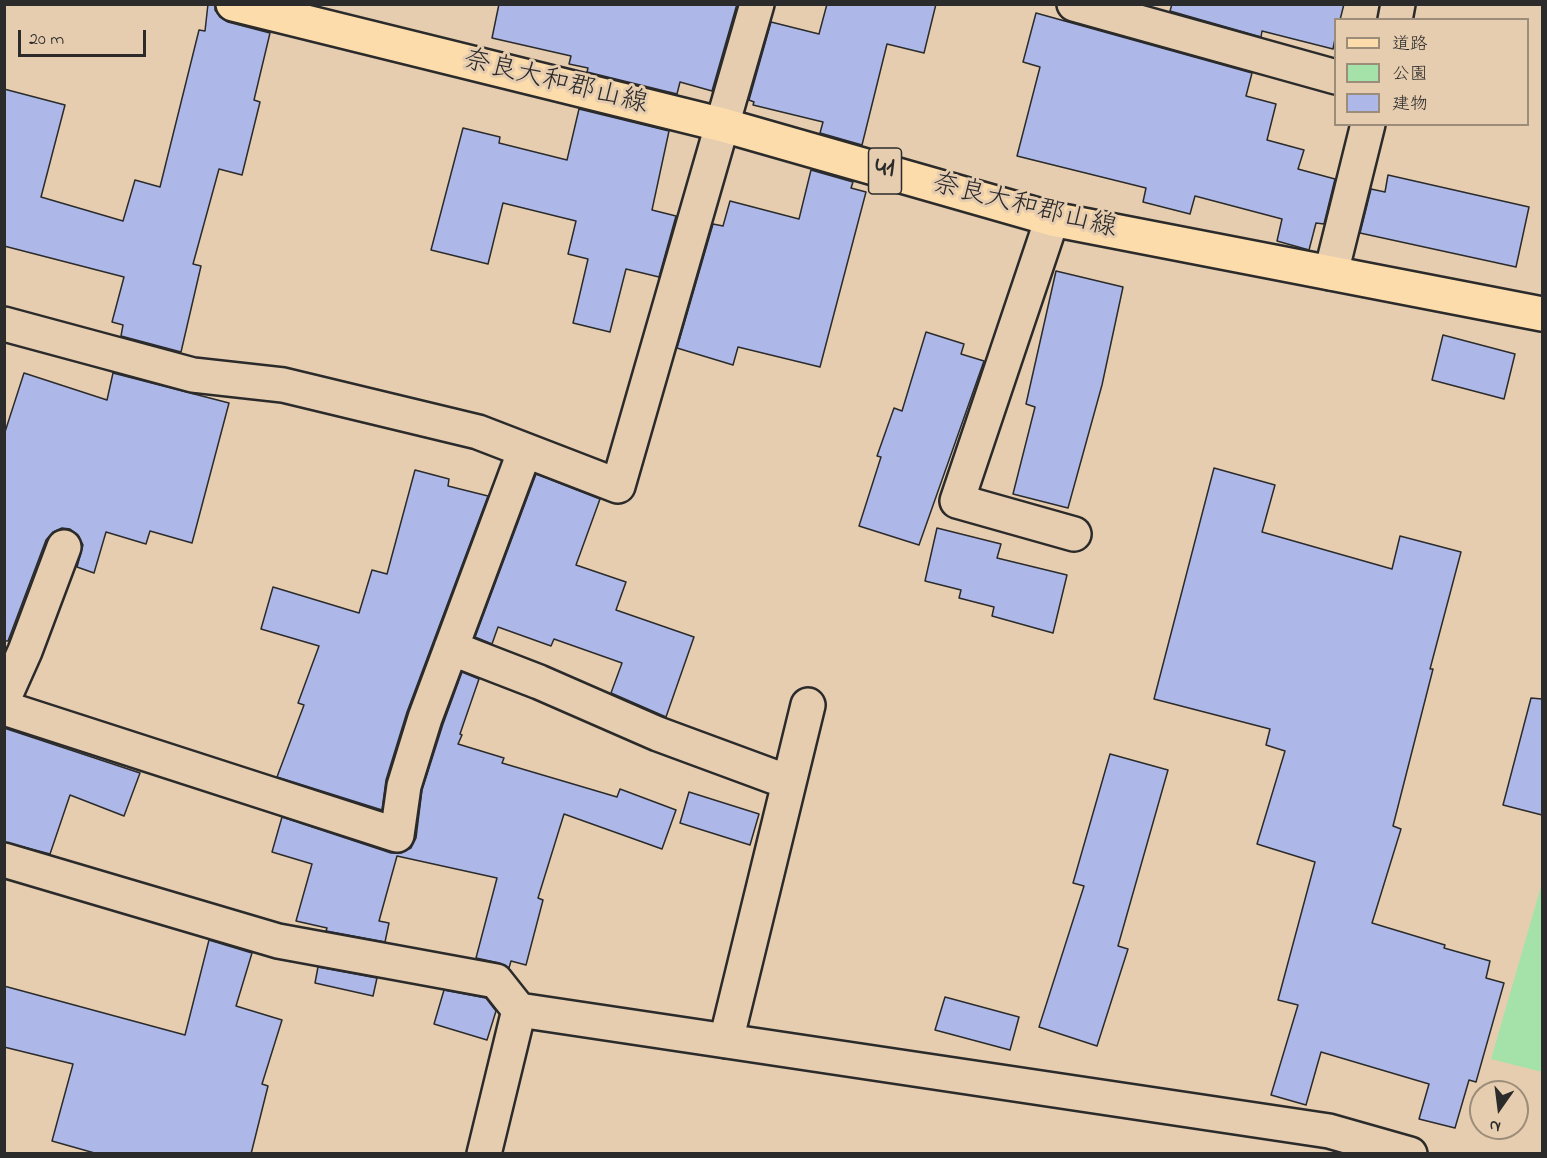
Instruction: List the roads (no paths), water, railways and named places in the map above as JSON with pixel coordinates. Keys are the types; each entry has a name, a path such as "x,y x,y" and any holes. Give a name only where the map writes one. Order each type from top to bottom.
{"main road":[{"name":"奈良大和郡山線","path":"233,4 723,125 1052,219 1542,314"}],"street":[{"path":"4,324 193,375 283,385 478,432 618,486 757,4"},
{"path":"1074,4 1334,77"},
{"path":"1330,273 1367,126"},
{"path":"1052,219 957,501 1074,534"},
{"path":"4,708 397,836 404,786 425,718 525,450"},
{"path":"4,698 25,651 64,547"},
{"path":"451,648 539,682 658,734 788,782"},
{"path":"726,1041 807,705"},
{"path":"4,860 278,941 496,981 519,1010 1329,1131 1410,1154"},
{"path":"484,1154 519,1010"}]}
